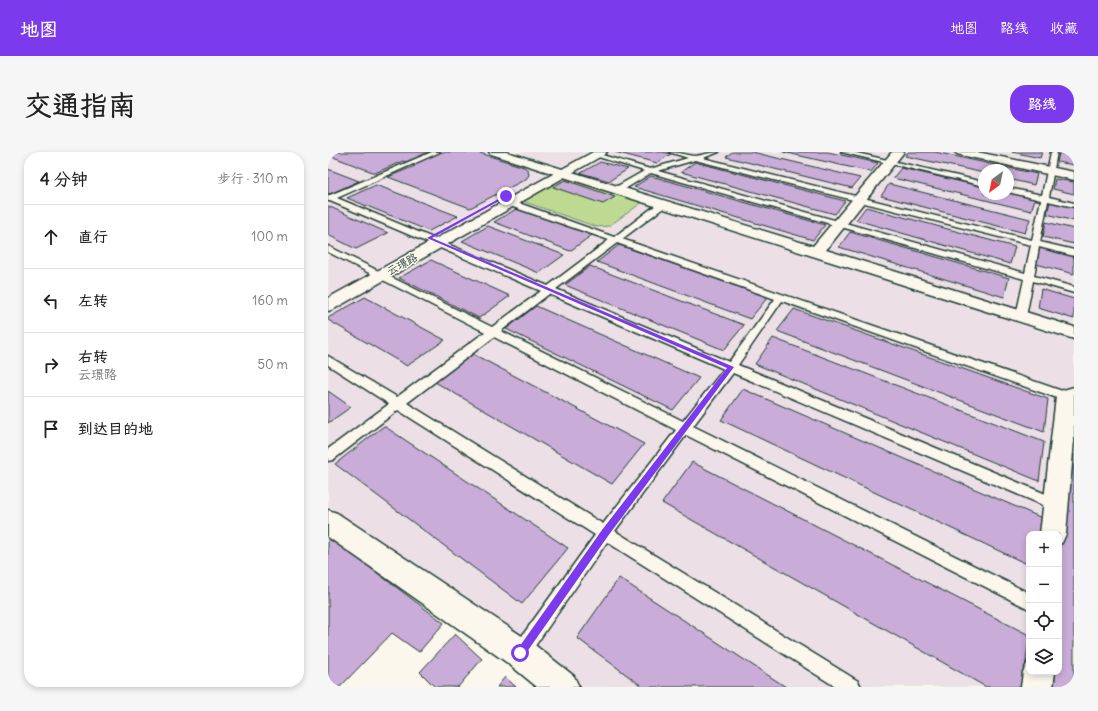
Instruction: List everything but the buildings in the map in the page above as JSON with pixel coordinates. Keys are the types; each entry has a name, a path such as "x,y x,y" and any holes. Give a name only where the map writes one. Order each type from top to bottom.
{"street":[{"path":"495,152 1074,333"},
{"path":"961,152 1074,176"},
{"name":"云璟路","path":"328,293 375,273 595,153"},
{"path":"816,252 893,157"},
{"name":"云璟路","path":"434,241 510,203 559,172"},
{"name":"云璟路","path":"328,305 375,273"},
{"path":"1053,531 1055,504 1071,396"},
{"path":"328,522 520,653 563,687"},
{"path":"1037,687 1039,675"}],"lane":[{"path":"329,198 438,152"},
{"path":"672,152 1074,253"},
{"path":"618,190 649,171 716,152"},
{"path":"844,152 893,157 978,182"},
{"path":"1021,316 1054,152"},
{"path":"595,153 649,171 1074,290"},
{"path":"1014,191 1074,205"},
{"path":"329,198 550,289 1055,504"},
{"path":"510,203 780,298 1071,396"},
{"path":"328,456 663,204"},
{"path":"328,249 1026,599"},
{"path":"520,653 605,533 731,367 780,298"},
{"path":"328,360 852,687"}],"shaded area":[{"path":"328,152 1074,152 1074,687 563,687 328,522"}],"green space":[{"path":"563,176 644,201 609,226 597,227 525,202 524,198"}],"route":[{"path":"506,196 429,238 731,367 605,533 520,653"}]}
